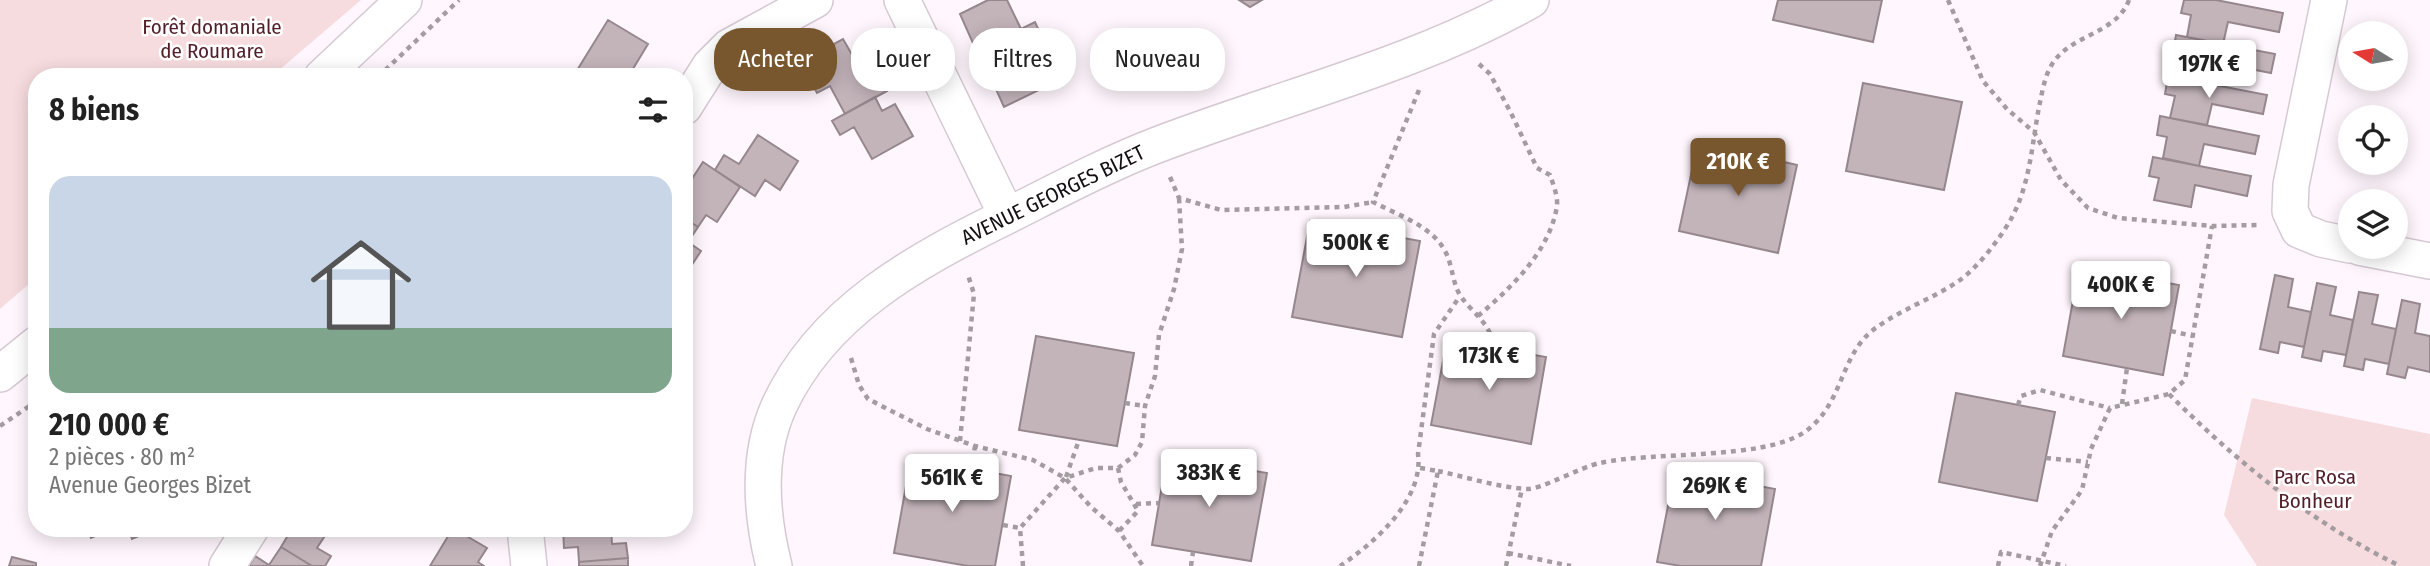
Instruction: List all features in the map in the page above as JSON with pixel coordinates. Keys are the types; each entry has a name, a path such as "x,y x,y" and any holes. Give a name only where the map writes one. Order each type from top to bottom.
{"street":[{"path":"332,68 404,0"},
{"path":"693,93 710,66 729,47 815,0"},
{"path":"902,0 1007,216"},
{"name":"AVENUE GEORGES BIZET","path":"774,566 763,502 763,476 771,429 779,406 798,372 836,324 873,292 958,240 1063,186 1158,145 1448,41 1531,0"},
{"path":"2329,0 2291,185 2290,211 2299,230 2320,239 2338,243"},
{"path":"2408,257 2430,261"},
{"path":"0,374 28,351"},
{"path":"227,566 245,537"},
{"path":"526,537 529,566"}],"path":[{"path":"387,68 459,0"},
{"path":"1948,0 1983,81 2007,109 2034,132 2061,180 2088,208 2118,218 2212,226 2294,220"},
{"path":"1420,468 1481,484 1522,488 1541,486 1598,463 1649,455 1780,445 1802,434 1830,407 1854,353 1872,331 1962,279 1987,253 2011,219 2023,189 2044,83 2051,66 2063,51 2113,23 2124,13 2129,0"},
{"path":"1373,202 1448,41 1470,54 1490,74 1536,168 1550,175 1557,205 1548,233 1532,260 1508,291 1478,316"},
{"path":"1065,478 1096,468 1118,468 1135,455 1142,442 1145,406 1152,394 1159,335 1174,289 1182,249 1179,198 1158,145"},
{"path":"1179,198 1221,210 1344,207 1373,202 1435,237 1445,251 1460,296 1478,316 1493,339 1493,348"},
{"path":"2018,405 2021,396 2040,390 2110,408 2169,394 2185,380 2212,226"},
{"path":"958,240 974,295 960,440"},
{"path":"1340,566 1376,538 1395,516 1420,468 1418,454 1434,334 1460,296"},
{"path":"836,324 859,385 868,399 927,429 975,446 1033,460 1065,478 1091,507 1119,531 1143,566"},
{"path":"2171,331 2193,336"},
{"path":"2122,404 2127,369"},
{"path":"2169,394 2212,436 2295,505 2363,548 2400,566"},
{"path":"1125,403 1145,406"},
{"path":"0,426 28,407"},
{"path":"2041,563 2052,531 2082,490 2091,449 2110,408"},
{"path":"1023,566 1020,528 1065,478 1079,440"},
{"path":"971,470 975,446"},
{"path":"2046,458 2088,462"},
{"path":"1118,468 1121,482 1138,511 1119,531"},
{"path":"1419,566 1438,471"},
{"path":"1506,566 1522,488"},
{"path":"1136,504 1159,503"},
{"path":"1003,524 1020,528"},
{"path":"1191,566 1193,552"},
{"path":"1998,566 2001,552 2041,563 2066,566"},
{"path":"1508,553 1571,566"}],"green space":[{"name":"Forêt domaniale de Roumare","path":"0,0 361,0 282,68 28,68 28,285 0,309"},
{"name":"Parc Rosa Bonheur","path":"2252,398 2430,434 2430,566 2257,566 2224,515"}],"building":[{"path":"988,0 1007,0 1021,28 969,28 969,34 960,14"},
{"path":"1239,0 1262,0 1250,7"},
{"path":"1778,0 1882,0 1873,42 1773,20"},
{"path":"2184,0 2216,0 2283,13 2279,32 2228,22 2223,44 2187,37 2191,15 2181,13"},
{"path":"608,20 648,44 633,68 578,68"},
{"path":"1035,22 1038,28 1023,28"},
{"path":"2176,35 2275,54 2271,73 2220,63 2216,85 2179,78 2183,56 2173,54"},
{"path":"843,39 851,53 851,91 887,91 845,114 833,91 837,91 837,42"},
{"path":"2168,76 2267,95 2263,114 2212,104 2207,125 2170,118 2175,96 2165,94"},
{"path":"1863,83 1962,102 1944,190 1846,171"},
{"path":"997,91 1037,91 1004,107"},
{"path":"875,97 882,111 895,104 913,136 872,159 854,127 840,135 832,121"},
{"path":"2160,116 2259,136 2255,154 2204,144 2199,166 2163,158 2167,137 2157,135"},
{"path":"758,135 798,161 780,190 765,180 755,196 715,170 724,155 739,164"},
{"path":"1698,142 1797,165 1778,253 1679,231"},
{"path":"2153,157 2251,176 2247,196 2195,185 2191,207 2154,200 2159,178 2149,176"},
{"path":"703,162 740,187 717,222 706,215 698,227 693,224 693,177"},
{"path":"1310,221 1420,241 1402,337 1292,317"},
{"path":"693,245 701,251 693,263"},
{"path":"2079,267 2179,285 2163,375 2063,356"},
{"path":"2275,275 2293,279 2288,307 2311,312 2304,347 2280,342 2278,353 2260,349"},
{"path":"2317,283 2336,287 2330,315 2353,320 2346,355 2323,351 2321,361 2302,357"},
{"path":"2359,292 2378,295 2372,324 2396,329 2389,364 2365,359 2363,370 2344,366"},
{"path":"2402,300 2420,304 2415,333 2430,336 2430,372 2408,367 2405,378 2387,374"},
{"path":"1036,336 1134,353 1117,446 1019,430"},
{"path":"1447,340 1546,357 1531,444 1431,425"},
{"path":"1956,393 2055,412 2037,501 1939,482"},
{"path":"1167,456 1267,473 1251,561 1152,545"},
{"path":"911,458 1011,476 995,566 968,566 894,553"},
{"path":"1675,470 1775,489 1761,566 1681,566 1657,562"},
{"path":"287,537 324,537 317,548 331,556 325,566 312,566 281,547"},
{"path":"448,537 468,537 487,548 478,562 484,566 430,566"},
{"path":"563,537 612,537 612,544 626,543 628,558 579,562 578,547 564,548"},
{"path":"281,547 312,566 249,566 255,556 269,565"},
{"path":"12,557 36,563 36,566 9,566"},
{"path":"628,558 628,566 579,566 579,562"}]}
